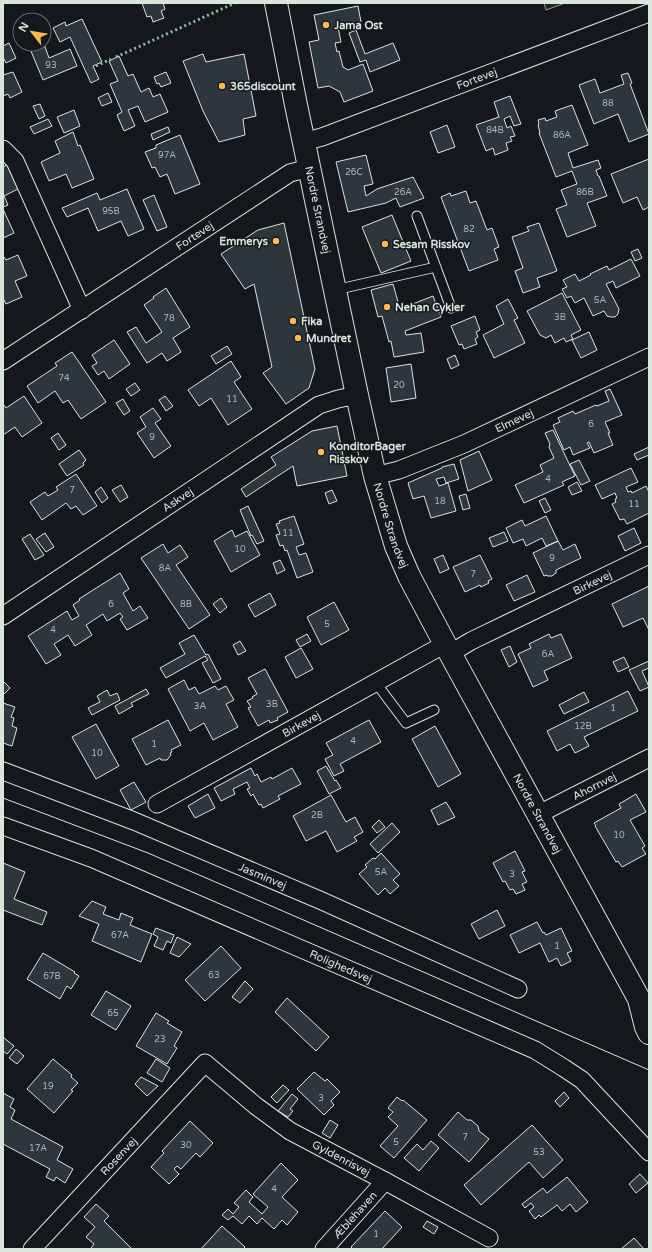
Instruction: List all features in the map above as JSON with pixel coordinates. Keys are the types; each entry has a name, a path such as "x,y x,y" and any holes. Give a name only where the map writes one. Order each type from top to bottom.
{"street":[{"name":"Nordre Strandvej","path":"276,3 303,142 357,395 375,476 396,546 409,576 644,1004 646,1027 649,1033"},
{"name":"Fortevej","path":"303,142 322,137 649,13"},
{"path":"3,149 15,161 82,310"},
{"name":"Fortevej","path":"3,361 290,173 309,168"},
{"name":"Elmevej","path":"375,476 399,470 464,444 649,357"},
{"name":"Askvej","path":"3,616 319,405 357,395"},
{"name":"Birkevej","path":"157,804 376,683 448,648 470,641 649,555"},
{"name":"Ahornvej","path":"539,814 649,758"},
{"name":"Jasminvej","path":"3,771 141,824 322,901 518,989"},
{"name":"Rolighedsvej","path":"3,826 90,858 535,1050 582,1080 649,1152"},
{"name":"Gyldenrisvej","path":"205,1063 256,1106 290,1131 489,1238"},
{"name":"Rosenvej","path":"32,1249 205,1063"},
{"name":"Æblehaven","path":"324,1249 385,1181"}],"lane":[{"path":"417,216 451,308"},
{"path":"335,290 436,267"},
{"path":"376,683 406,723 434,710"}],"shaded area":[{"path":"544,3 565,3 546,10"}],"building":[{"path":"142,3 163,3 165,9 161,11 164,18 153,22 151,16 147,17"},
{"path":"358,6 361,22 338,27 341,42 335,43 337,52 339,51 343,67 348,70 363,64 373,91 344,102 340,92 329,86 318,88 309,42 319,40 314,15"},
{"path":"82,19 102,62 93,66 99,79 91,83 70,37 60,42 53,28 65,22 66,26"},
{"path":"356,30 365,54 393,43 400,60 370,72 366,60 360,62 349,33"},
{"path":"9,43 16,58 6,63 3,57 3,46"},
{"path":"70,49 77,66 43,80 31,52 47,52 49,58"},
{"name":"365discount","path":"203,54 206,62 244,54 256,116 243,119 245,135 219,142 203,111 183,61"},
{"path":"119,56 128,76 133,74 141,92 149,88 153,97 160,94 168,112 145,122 138,106 128,110 135,126 124,131 117,115 122,112 110,84 118,81 109,61"},
{"path":"13,72 22,92 10,98 8,94 3,96 3,75"},
{"path":"166,72 171,83 161,87 159,83 157,84 154,77"},
{"path":"628,73 632,83 630,84 649,134 629,142 618,114 594,124 579,85 595,79 600,93 624,84 621,75"},
{"path":"108,93 112,102 102,106 98,98"},
{"path":"510,96 521,124 514,126 510,116 504,119 507,128 511,126 515,136 510,137 512,141 506,143 508,150 495,155 493,148 486,151 476,125 499,117 494,102"},
{"path":"40,104 45,116 39,119 33,106"},
{"path":"572,105 588,145 568,153 573,168 598,160 601,168 596,170 607,196 587,203 596,226 567,237 556,209 567,205 561,190 577,184 572,171 556,177 539,133 538,120 545,118 546,121 557,117 555,111"},
{"path":"74,110 80,126 64,133 57,117"},
{"path":"48,119 52,126 34,134 30,127"},
{"path":"447,125 455,147 438,153 430,132"},
{"path":"168,127 170,132 153,140 151,134"},
{"path":"73,132 94,179 72,188 66,174 49,181 41,162 60,153 55,141"},
{"path":"180,135 200,184 175,194 167,174 160,177 155,167 152,168 145,152 156,148 156,145"},
{"path":"366,155 373,184 364,186 366,196 377,189 413,177 424,198 400,207 396,198 386,203 348,212 336,162"},
{"path":"649,159 649,207 643,210 637,197 623,203 611,174"},
{"path":"7,165 18,189 4,196 8,205 3,207 3,167"},
{"path":"127,189 144,229 128,236 121,221 98,231 88,208 67,217 62,208 97,193 100,200"},
{"path":"466,191 470,203 476,201 487,230 492,228 499,247 494,249 498,260 469,271 441,197 450,193 451,196"},
{"path":"154,195 167,227 157,231 143,200"},
{"path":"3,209 14,233 3,238"},
{"path":"392,215 411,261 381,273 362,227"},
{"path":"284,223 315,369 309,388 286,404 263,373 272,367 254,284 245,289 221,254 258,230"},
{"path":"539,223 557,271 537,278 540,287 523,293 515,271 523,268 512,237 529,231 527,227"},
{"path":"638,249 642,258 635,261 631,252"},
{"path":"18,255 27,276 15,281 22,297 6,304 3,298 3,258 4,257 6,260"},
{"path":"631,259 640,276 616,288 613,281 606,284 619,309 618,314 615,317 607,316 604,311 593,316 584,298 575,303 571,296 567,298 562,289 567,287 563,280 575,274 579,281 607,266 609,270"},
{"path":"393,284 400,309 433,296 441,317 405,331 406,335 421,333 424,352 394,357 391,341 389,342 382,316 378,317 371,290"},
{"path":"166,288 190,327 173,338 181,352 167,361 162,353 147,363 127,332 136,327 146,343 162,332 144,305"},
{"path":"562,293 581,330 571,335 573,339 566,342 564,338 555,343 551,335 546,338 540,335 527,311"},
{"path":"508,299 518,318 514,320 525,343 494,358 483,335 504,324 496,306"},
{"path":"475,316 480,330 476,332 478,337 475,339 477,344 464,349 462,344 459,345 451,326"},
{"path":"589,332 597,350 581,358 572,340"},
{"path":"114,340 130,364 109,379 104,371 98,375 92,366 97,363 92,355"},
{"path":"227,346 232,354 216,364 211,356"},
{"path":"72,352 106,402 81,419 68,400 63,403 55,391 38,403 27,386 57,366 55,363"},
{"path":"455,355 459,365 451,369 447,359"},
{"path":"231,361 241,377 234,382 252,409 228,425 211,398 199,406 188,390"},
{"path":"411,364 416,398 391,402 386,368"},
{"path":"135,383 140,390 131,396 126,389"},
{"path":"610,389 622,415 605,422 613,445 594,453 589,442 587,443 590,448 573,455 570,447 564,450 553,425 560,422 558,418 573,411 575,414 609,401 605,391"},
{"path":"24,396 42,423 22,437 15,427 3,435 3,404 6,408"},
{"path":"165,396 173,406 166,411 159,400"},
{"path":"123,399 130,411 124,415 116,403"},
{"path":"153,408 161,419 155,423 171,446 154,458 137,433 146,427 140,417"},
{"path":"337,426 347,476 297,486 293,466 246,497 241,489 276,465 271,457 312,431"},
{"path":"553,430 575,476 562,482 564,485 524,503 515,485 543,472 540,465 554,458 545,433"},
{"path":"58,433 66,445 59,450 51,438"},
{"path":"649,447 649,455 637,460 634,454"},
{"path":"79,450 86,460 83,463 84,465 67,476 59,464"},
{"path":"479,451 492,480 468,491 460,460"},
{"path":"579,460 590,481 581,485 570,464"},
{"path":"454,464 459,479 446,483 444,477 436,479 439,486 448,483 456,511 431,518 424,496 413,499 408,483 442,467"},
{"path":"631,468 638,482 626,487 628,492 631,491 632,493 646,486 649,492 649,513 627,524 624,519 620,520 612,504 616,502 615,499 617,498 615,493 602,499 595,485"},
{"path":"76,474 97,506 83,515 76,506 71,509 66,503 42,520 30,502 45,492 48,496 58,490 56,487"},
{"path":"577,482 582,491 572,495 568,487"},
{"path":"121,485 128,497 120,502 112,490"},
{"path":"101,487 108,498 102,503 95,492"},
{"path":"332,490 337,501 329,504 325,493"},
{"path":"466,494 470,508 463,510 459,496"},
{"path":"545,498 551,510 545,513 539,501"},
{"path":"248,506 264,541 257,544 252,535 251,536 240,510"},
{"path":"294,516 304,544 296,547 299,555 306,553 313,572 297,578 287,550 285,551 283,545 280,546 276,535 280,534 276,524 280,523 279,521"},
{"path":"546,516 558,541 546,546 542,538 526,546 523,539 513,543 506,528 522,520 525,526"},
{"path":"634,528 641,543 625,551 618,536"},
{"path":"232,530 235,537 247,531 260,555 231,572 214,541"},
{"path":"504,532 508,541 493,547 489,538"},
{"path":"45,533 54,547 46,552 36,539"},
{"path":"30,534 44,555 35,560 22,539"},
{"path":"558,541 563,550 575,544 581,558 556,570 556,573 552,576 544,576 533,553"},
{"path":"163,544 168,553 180,545 188,557 176,565 210,615 189,629 141,558"},
{"path":"443,555 449,569 440,573 434,559"},
{"path":"480,555 492,579 488,581 489,583 481,587 480,585 465,592 453,567"},
{"path":"280,560 285,570 277,574 273,563"},
{"path":"120,573 129,589 123,593 133,611 140,606 148,618 127,630 120,619 123,617 120,613 107,621 103,614 86,625 92,635 75,646 68,635 54,644 61,655 46,664 28,636 67,611 72,620 79,616 73,605 80,600 79,599"},
{"path":"527,575 535,592 514,601 506,585"},
{"path":"649,586 649,630 643,618 623,627 612,604"},
{"path":"270,593 276,605 255,617 248,605"},
{"path":"221,598 227,607 220,613 213,604"},
{"path":"334,602 349,630 321,645 307,617"},
{"path":"307,634 311,641 300,647 296,640"},
{"path":"549,634 551,638 561,634 572,658 544,671 548,680 533,687 518,654 531,648 529,644"},
{"path":"194,635 206,655 208,654 221,679 213,683 202,663 208,660 205,656 166,678 160,668 185,654 179,643"},
{"path":"240,641 246,651 238,655 233,645"},
{"path":"510,646 517,662 509,667 501,650"},
{"path":"301,648 313,669 296,678 285,657"},
{"path":"624,657 629,667 618,672 613,662"},
{"path":"649,661 649,668 642,671 649,687 640,691 629,670"},
{"path":"265,669 288,712 277,718 278,720 270,723 269,720 258,726 248,708 251,707 247,701 257,694 248,678"},
{"path":"184,680 189,690 195,687 199,694 215,686 218,690 226,686 234,700 226,704 238,727 213,740 204,723 190,731 168,689"},
{"path":"3,681 10,688 4,694 3,693"},
{"path":"146,689 149,694 131,703 133,706 119,714 115,706"},
{"path":"107,690 110,696 117,693 120,700 92,715 88,708 100,702 97,696"},
{"path":"628,691 638,711 584,737 589,746 575,753 570,744 557,751 547,731"},
{"path":"584,692 589,702 564,714 559,705"},
{"path":"3,703 15,707 11,717 14,718 12,726 17,728 12,746 3,743"},
{"path":"168,720 181,745 171,750 171,755 167,760 161,760 160,758 146,765 132,739"},
{"path":"369,720 381,742 340,764 344,771 334,776 325,759 333,755 326,743"},
{"path":"96,724 119,766 96,779 72,737"},
{"path":"435,726 461,774 438,787 412,739"},
{"path":"326,766 341,788 329,794 317,771"},
{"path":"251,768 255,776 257,774 261,782 271,777 272,779 292,768 301,784 278,796 280,799 263,808 261,804 259,805 253,794 251,796 247,789 250,788 247,782 233,789 235,794 221,801 214,788"},
{"path":"134,782 146,802 131,810 120,790"},
{"path":"208,794 215,808 195,818 188,806"},
{"path":"636,794 646,812 630,820 645,846 642,848 646,854 622,867 618,861 616,862 594,823 621,808 619,804"},
{"path":"331,795 346,822 355,817 363,832 354,837 357,841 337,852 326,831 306,841 293,816"},
{"path":"446,802 455,817 438,825 431,810"},
{"path":"379,820 385,827 377,833 372,827"},
{"path":"392,823 400,832 378,853 370,844"},
{"path":"515,851 525,871 522,872 527,882 522,884 525,890 516,894 513,889 510,890 505,881 503,882 493,863"},
{"path":"381,853 400,874 393,880 399,886 390,894 385,888 378,895 359,874 367,867 365,865"},
{"path":"3,863 25,872 14,899 47,912 42,925 3,910"},
{"path":"92,901 106,907 103,914 119,920 121,913 133,918 130,925 152,934 141,962 92,941 99,924 79,916"},
{"path":"497,910 505,926 479,939 471,924"},
{"path":"537,922 543,933 544,932 546,935 561,928 572,951 567,953 571,961 561,966 557,958 549,962 540,943 519,953 510,935"},
{"path":"156,928 174,935 171,943 167,941 163,950 154,946 158,937 153,934"},
{"path":"177,937 191,944 179,957 170,953"},
{"path":"221,946 241,968 205,1001 185,980"},
{"path":"43,953 75,972 74,973 79,976 71,989 67,986 60,999 27,979"},
{"path":"245,981 253,989 240,1003 232,997"},
{"path":"106,991 131,1006 116,1030 91,1015"},
{"path":"287,998 329,1037 316,1051 275,1012"},
{"path":"156,1013 169,1021 167,1023 182,1032 174,1046 177,1048 167,1064 136,1046"},
{"path":"3,1037 14,1046 7,1054 3,1051"},
{"path":"16,1049 24,1056 17,1064 9,1058"},
{"path":"53,1059 72,1075 71,1077 78,1083 54,1113 27,1089"},
{"path":"156,1059 170,1068 162,1082 147,1073"},
{"path":"314,1072 325,1081 327,1079 340,1092 331,1101 334,1105 324,1115 297,1089"},
{"path":"141,1077 158,1086 147,1096 135,1084"},
{"path":"283,1085 289,1090 277,1103 271,1097"},
{"path":"564,1092 569,1098 560,1107 555,1101"},
{"path":"3,1093 14,1099 10,1107 15,1110 11,1119 63,1147 57,1160 73,1169 65,1183 56,1177 54,1181 46,1177 50,1169 3,1144"},
{"path":"292,1094 298,1099 290,1109 293,1111 288,1117 278,1111"},
{"path":"397,1097 402,1101 403,1100 427,1120 394,1158 380,1146 398,1126 388,1117 393,1112 388,1108"},
{"path":"458,1112 467,1120 471,1120 478,1126 479,1131 489,1139 469,1162 438,1135"},
{"path":"330,1120 338,1125 330,1138 322,1133"},
{"path":"190,1121 213,1143 200,1157 196,1153 181,1169 177,1166 174,1169 179,1174 169,1184 151,1167 164,1153 162,1151"},
{"path":"532,1125 563,1160 543,1178 529,1162 481,1205 464,1185"},
{"path":"431,1141 439,1148 419,1171 404,1158 417,1144 423,1150"},
{"path":"281,1163 298,1180 282,1197 298,1212 287,1225 282,1220 274,1229 262,1218 257,1224 249,1216 242,1224 233,1216 228,1220 222,1215 228,1209 233,1214 239,1207 234,1203 246,1190 253,1197 249,1202 262,1214 268,1207 253,1194"},
{"path":"640,1174 648,1183 636,1193 629,1184"},
{"path":"567,1177 588,1202 576,1212 570,1204 562,1211 557,1205 541,1217 539,1215 535,1219 529,1211 534,1207 531,1203 525,1208 522,1204 543,1188 547,1193"},
{"path":"96,1204 109,1216 104,1221 131,1248 91,1248 94,1244 86,1237 95,1227 84,1217"},
{"path":"385,1211 402,1227 382,1249 353,1249 351,1247"},
{"path":"427,1221 438,1227 434,1234 423,1227"},
{"path":"222,1226 245,1247 243,1249 201,1249"},
{"path":"634,1238 644,1249 621,1249"}],"tram line":[{"path":"3,798 148,853 649,1070"}],"hedge":[{"path":"116,57 235,3"},
{"path":"96,66 111,59"}],"place":[{"name":"Jama Ost","path":"326,25"},
{"name":"365discount","path":"222,86"},
{"name":"Emmerys","path":"276,241"},
{"name":"Sesam Risskov","path":"385,244"},
{"name":"Nehan Cykler","path":"387,307"},
{"name":"Fika","path":"293,321"},
{"name":"Mundret","path":"298,338"},
{"name":"KonditorBager Risskov","path":"321,452"}]}
